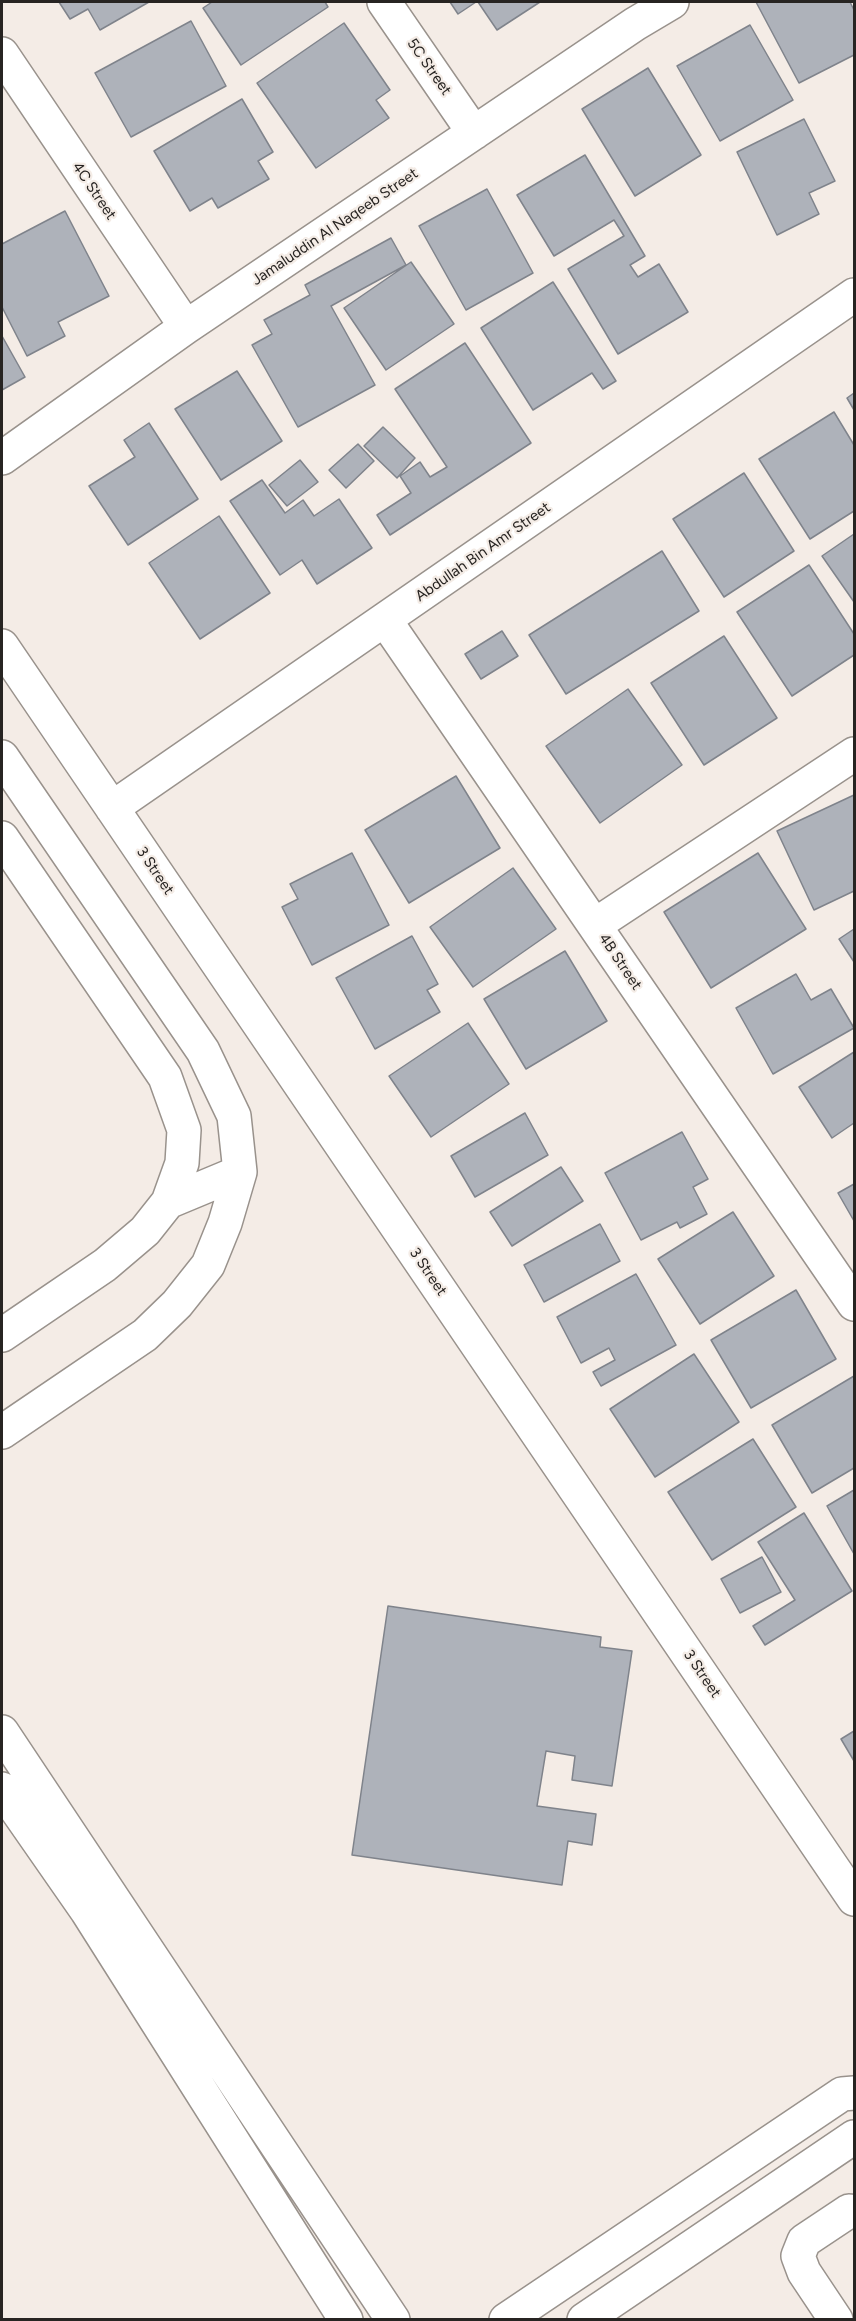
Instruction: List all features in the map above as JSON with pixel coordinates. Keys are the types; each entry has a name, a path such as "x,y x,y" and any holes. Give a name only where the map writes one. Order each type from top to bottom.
{"street":[{"name":"5C Street","path":"384,2 474,133"},
{"name":"Jamaluddin Al Naqeeb Street","path":"2,458 186,327 635,24 672,2"},
{"name":"4C Street","path":"2,54 186,327"},
{"name":"Abdullah Bin Amr Street","path":"112,808 855,295"},
{"name":"4B Street","path":"385,620 855,1304"},
{"name":"3 Street","path":"2,646 855,1899"},
{"path":"595,925 855,754"},
{"path":"2,757 203,1051 234,1116 240,1172 225,1223 208,1265 177,1304 145,1335 2,1432"},
{"path":"2,838 165,1077 184,1130 182,1163 168,1202 145,1231 105,1265 2,1335"},
{"path":"168,1202 240,1172"},
{"path":"2,1732 393,2319"},
{"path":"2,1789 87,1911 346,2319"},
{"path":"506,2319 842,2094 855,2093"},
{"path":"584,2319 855,2137"},
{"path":"836,2319 804,2272 798,2256 804,2241 849,2211 855,2212"}],"building":[{"path":"59,2 149,2 100,30 88,9 70,19"},
{"path":"212,2 325,2 328,7 241,65 203,8"},
{"path":"450,2 476,2 458,14"},
{"path":"478,2 540,2 497,30"},
{"path":"756,2 850,2 854,10 854,55 799,83"},
{"path":"191,21 226,86 131,137 95,73"},
{"path":"344,23 390,90 376,100 389,118 316,168 257,83"},
{"path":"750,25 793,100 720,141 677,66"},
{"path":"648,68 701,155 635,196 582,109"},
{"path":"242,99 273,152 258,161 269,179 218,208 212,198 190,211 154,151"},
{"path":"804,119 835,181 809,193 819,214 777,235 737,152"},
{"path":"585,155 645,256 630,265 638,277 659,264 688,312 618,354 568,269 624,236 614,220 554,256 517,195"},
{"path":"487,189 533,273 466,310 419,226"},
{"path":"65,211 109,296 58,322 65,336 27,356 2,307 2,244"},
{"path":"391,238 406,265 331,306 375,385 298,427 252,345 272,334 264,320 310,295 305,285"},
{"path":"411,262 454,324 386,370 344,308"},
{"path":"553,282 616,381 603,389 592,373 533,410 481,328"},
{"path":"2,336 25,377 2,390"},
{"path":"465,343 531,443 390,535 377,515 411,493 400,476 420,462 430,477 447,467 395,389"},
{"path":"237,371 282,441 221,480 175,409"},
{"path":"854,393 854,410 847,398"},
{"path":"834,412 854,445 854,511 810,539 759,459"},
{"path":"149,423 198,499 128,545 89,486 135,457 124,440"},
{"path":"383,427 415,458 397,478 364,446"},
{"path":"358,444 374,461 346,488 329,470"},
{"path":"300,460 318,482 287,506 269,485"},
{"path":"744,473 794,551 724,597 673,519"},
{"path":"262,480 285,513 303,500 314,516 339,499 372,548 317,584 302,560 280,575 230,501"},
{"path":"219,516 270,593 200,639 149,563"},
{"path":"854,534 854,602 822,556"},
{"path":"662,551 699,611 566,694 529,635"},
{"path":"809,565 854,634 854,655 792,696 737,612"},
{"path":"502,631 518,656 481,679 465,654"},
{"path":"724,636 777,718 704,765 651,683"},
{"path":"628,689 682,765 600,823 546,746"},
{"path":"456,776 500,848 409,903 365,830"},
{"path":"854,795 854,891 814,910 777,831"},
{"path":"352,853 389,925 312,965 282,907 298,899 290,884"},
{"path":"758,853 806,929 711,988 664,912"},
{"path":"513,868 556,929 473,987 430,927"},
{"path":"854,929 854,962 839,939"},
{"path":"412,936 438,984 427,990 440,1012 375,1049 336,978"},
{"path":"565,951 607,1021 526,1069 484,999"},
{"path":"796,974 811,1000 831,989 854,1028 773,1074 736,1008"},
{"path":"468,1023 509,1084 431,1137 389,1076"},
{"path":"854,1052 854,1123 832,1138 799,1087"},
{"path":"525,1113 548,1155 475,1197 451,1156"},
{"path":"682,1132 708,1179 693,1187 707,1214 680,1228 677,1222 641,1240 605,1173"},
{"path":"561,1167 583,1201 512,1246 490,1212"},
{"path":"854,1184 854,1221 838,1193"},
{"path":"733,1212 774,1276 700,1324 658,1259"},
{"path":"600,1224 620,1261 544,1302 524,1265"},
{"path":"636,1274 676,1345 601,1386 593,1372 615,1360 609,1348 581,1363 557,1317"},
{"path":"796,1290 836,1359 751,1408 711,1340"},
{"path":"694,1354 739,1422 655,1477 610,1409"},
{"path":"854,1376 854,1468 812,1493 772,1425"},
{"path":"753,1439 796,1507 712,1560 668,1492"},
{"path":"854,1490 854,1554 827,1506"},
{"path":"804,1513 852,1591 765,1645 753,1626 795,1600 758,1542"},
{"path":"762,1557 781,1592 740,1613 721,1579"},
{"path":"388,1606 601,1637 600,1647 632,1651 612,1786 572,1780 575,1756 546,1751 537,1806 596,1814 592,1845 568,1841 562,1885 352,1855"},
{"path":"854,1731 854,1761 841,1739"}]}
